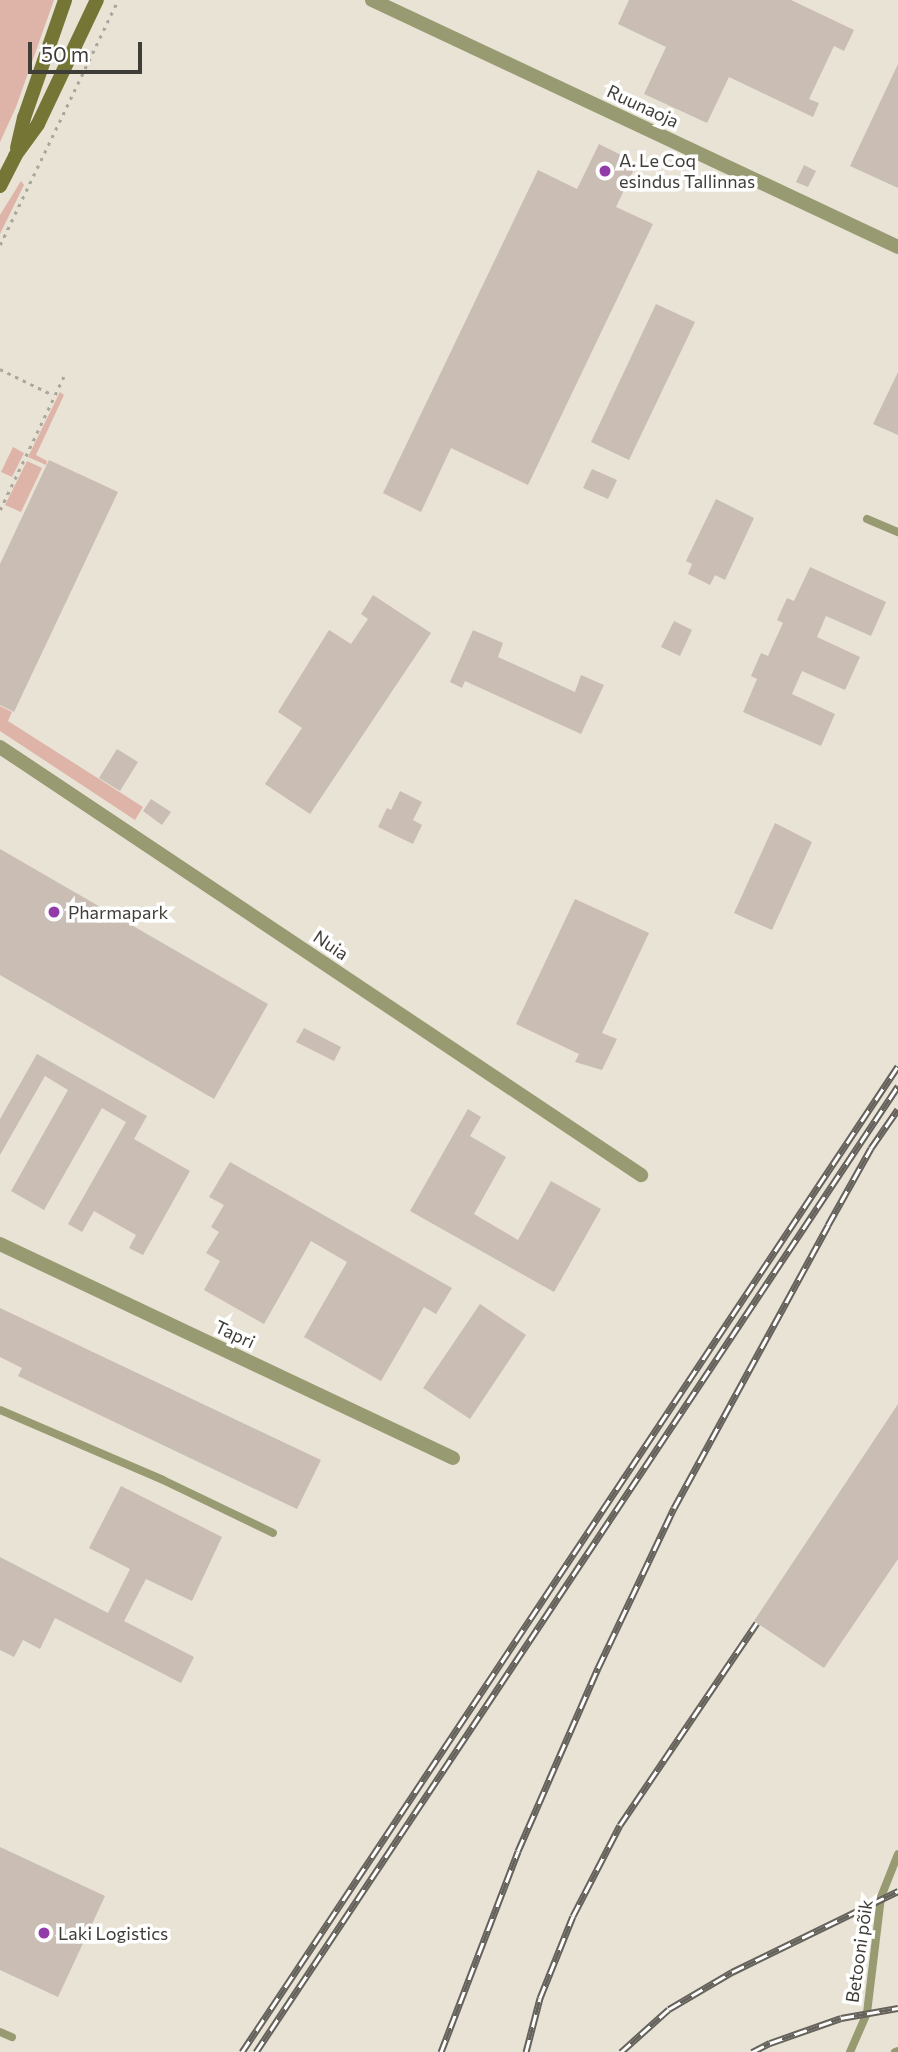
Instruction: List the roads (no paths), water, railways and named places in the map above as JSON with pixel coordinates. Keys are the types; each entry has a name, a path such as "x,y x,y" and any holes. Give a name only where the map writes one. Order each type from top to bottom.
{"main road":[{"path":"15,156 24,118 65,0"},
{"path":"0,187 15,156 38,124 97,0"}],"street":[{"name":"Ruunaoja","path":"372,0 898,247"},
{"name":"Nuia","path":"0,747 641,1175"},
{"name":"Tapri","path":"0,1244 453,1458"}],"lane":[{"path":"867,519 898,532"},
{"path":"0,1410 163,1480 273,1533"},
{"name":"Betooni põik","path":"850,2052 867,2013 881,1897 898,1854"},
{"path":"0,2032 12,2037"}],"railway":[{"path":"242,2052 898,1066"},
{"path":"256,2052 898,1086"},
{"path":"441,2052 518,1851 598,1668 674,1508 871,1148 898,1109"},
{"path":"526,2052 540,1998 573,1916 620,1825 757,1623"},
{"path":"621,2052 669,2009 732,1972 898,1891"},
{"path":"752,2052 841,2018 898,2008"}],"place":[{"name":"A. Le Coq esindus Tallinnas","path":"605,171"},
{"name":"Pharmapark","path":"54,912"},
{"name":"Laki Logistics","path":"44,1933"}]}
